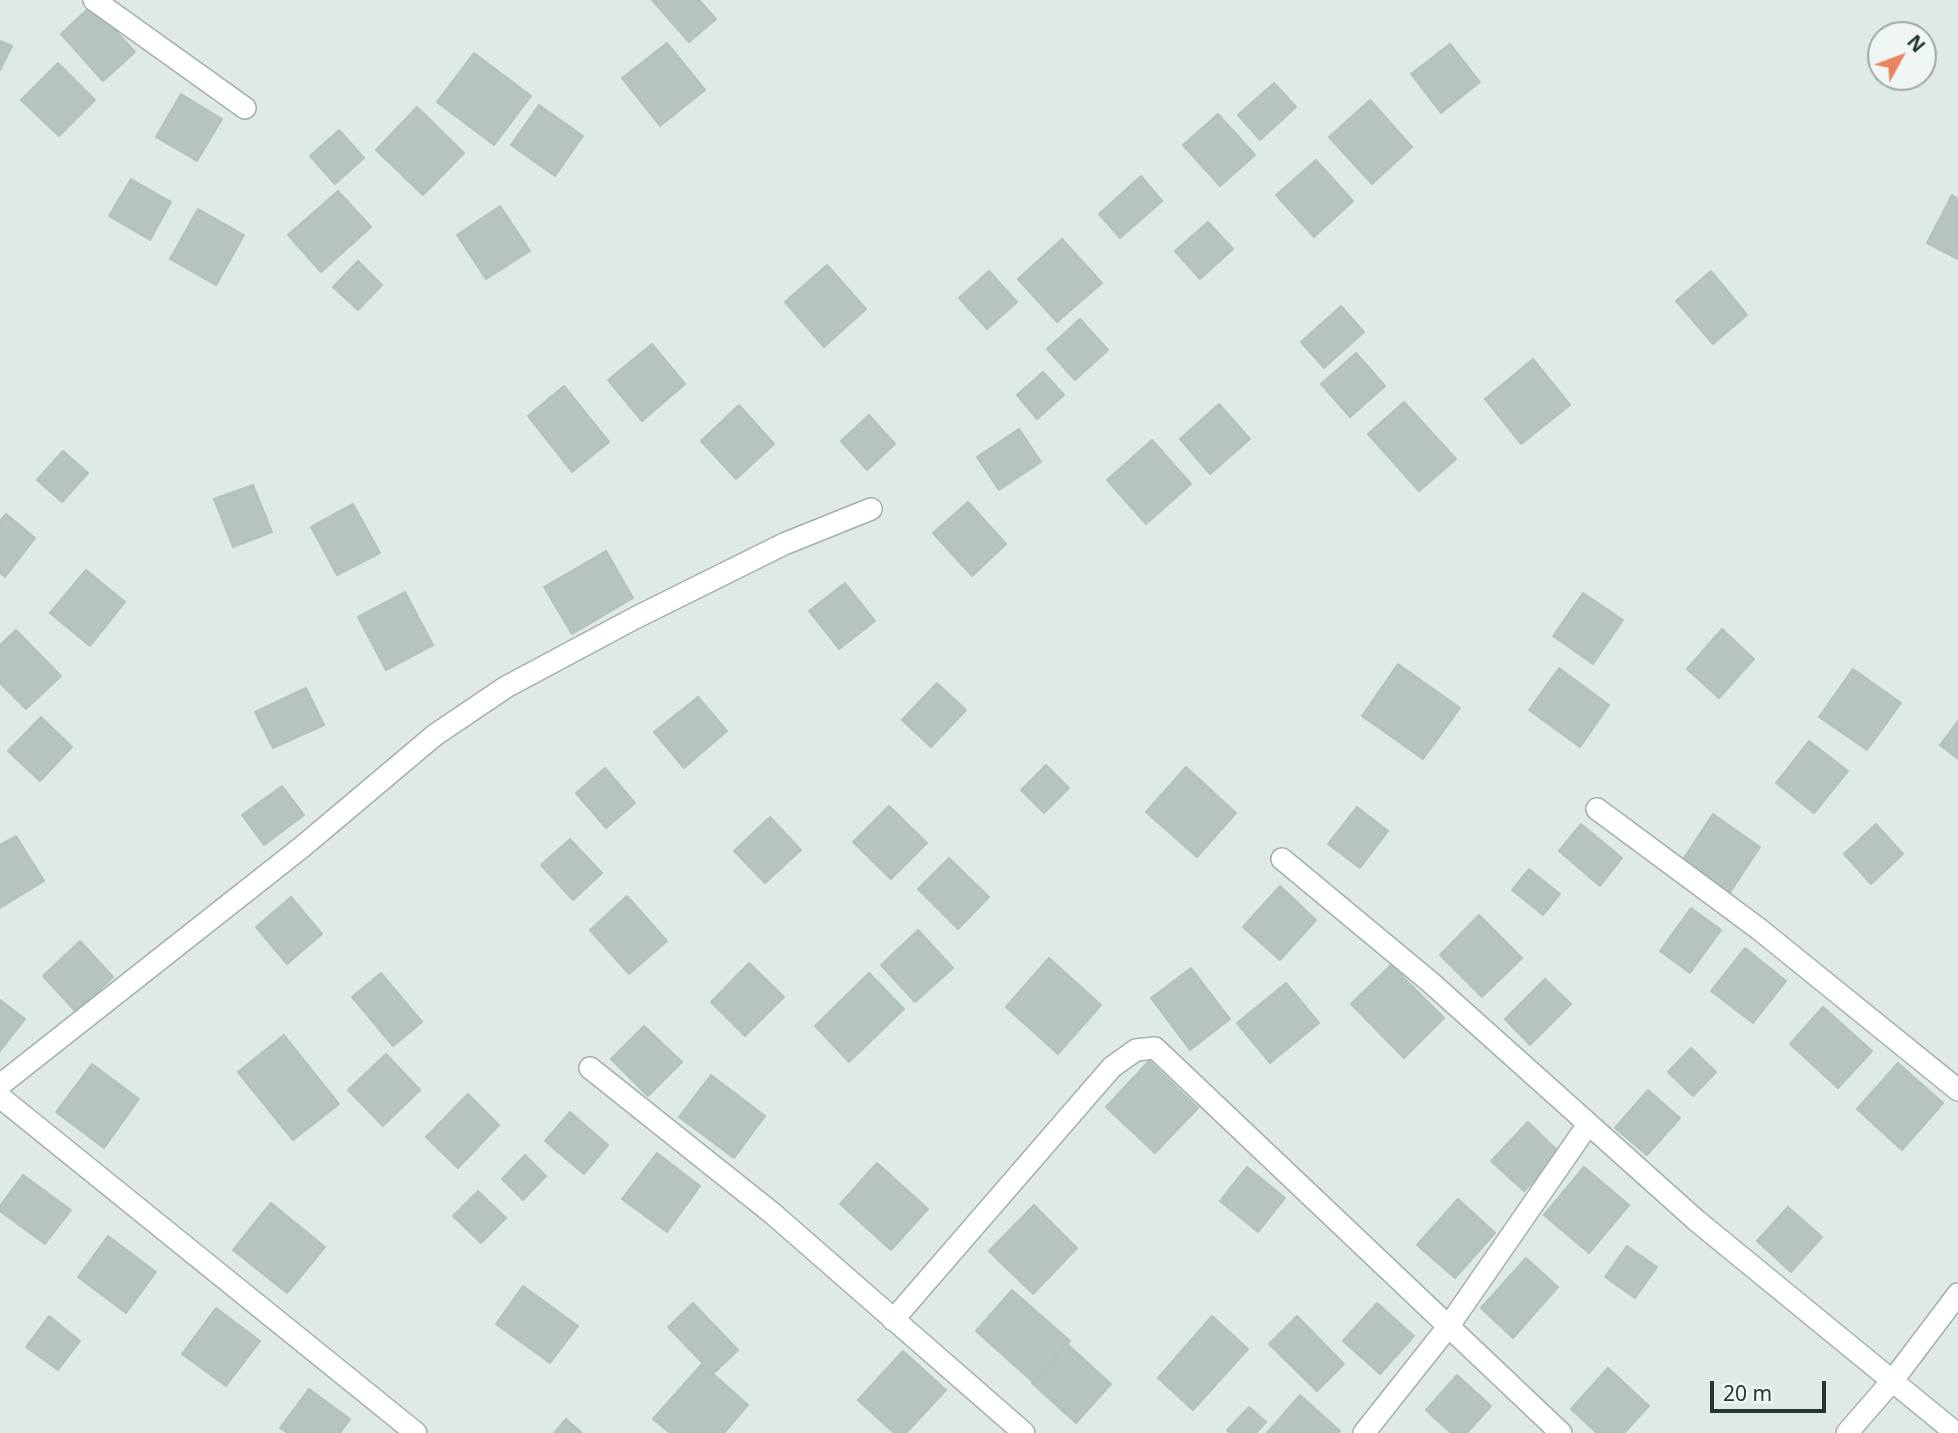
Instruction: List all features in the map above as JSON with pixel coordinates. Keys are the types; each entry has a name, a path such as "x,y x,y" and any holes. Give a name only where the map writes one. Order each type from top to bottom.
{"street":[{"path":"94,0 245,108"},
{"path":"0,1085 302,847 435,735 506,687 635,618 784,544 871,509"},
{"path":"1597,809 1759,929 1958,1090"},
{"path":"1282,859 1429,981 1587,1126 1697,1221 1956,1433"},
{"path":"893,1320 1112,1067 1136,1050 1155,1048 1560,1433"},
{"path":"590,1069 772,1213 1024,1433"},
{"path":"0,1097 416,1433"},
{"path":"1364,1433 1448,1327 1587,1126"},
{"path":"1847,1433 1893,1380 1958,1294"}],"building":[{"path":"652,0 699,0 716,19 689,42"},
{"path":"92,5 135,52 103,81 61,34"},
{"path":"0,41 12,46 0,70"},
{"path":"667,43 705,90 660,126 622,78"},
{"path":"1450,44 1480,82 1441,113 1411,74"},
{"path":"474,53 531,96 494,145 437,102"},
{"path":"58,63 95,100 59,136 21,100"},
{"path":"1274,83 1296,107 1260,140 1238,115"},
{"path":"181,94 222,119 197,161 156,137"},
{"path":"1370,100 1412,147 1372,184 1329,137"},
{"path":"539,105 583,136 555,176 511,145"},
{"path":"417,107 464,153 423,195 376,150"},
{"path":"1218,114 1255,155 1220,186 1183,145"},
{"path":"339,130 364,158 335,184 310,156"},
{"path":"1316,160 1353,201 1314,237 1276,195"},
{"path":"1141,176 1162,201 1120,238 1099,214"},
{"path":"131,179 171,202 150,240 109,216"},
{"path":"338,191 371,227 321,272 288,235"},
{"path":"1952,195 1958,199 1958,259 1927,243"},
{"path":"500,206 530,251 486,279 457,235"},
{"path":"198,209 244,235 216,285 170,259"},
{"path":"1208,222 1233,249 1200,279 1175,251"},
{"path":"1062,239 1102,283 1057,322 1018,279"},
{"path":"358,261 382,285 358,310 333,287"},
{"path":"827,265 866,309 824,347 785,302"},
{"path":"989,271 1017,302 987,329 959,298"},
{"path":"1711,271 1747,315 1713,344 1676,301"},
{"path":"1341,306 1364,332 1324,368 1301,342"},
{"path":"1080,319 1108,350 1075,380 1047,349"},
{"path":"652,344 685,384 642,421 608,380"},
{"path":"1356,353 1385,386 1350,417 1321,384"},
{"path":"1533,359 1570,405 1521,444 1485,399"},
{"path":"1043,372 1064,395 1037,419 1017,395"},
{"path":"564,386 609,442 572,472 528,416"},
{"path":"1404,402 1456,459 1419,491 1368,434"},
{"path":"1219,404 1250,439 1210,474 1180,439"},
{"path":"739,405 774,444 736,479 701,441"},
{"path":"869,415 895,444 867,470 841,441"},
{"path":"1019,429 1041,462 999,490 977,457"},
{"path":"1152,440 1191,484 1146,524 1107,480"},
{"path":"63,451 88,473 62,502 37,480"},
{"path":"253,485 272,532 233,547 214,499"},
{"path":"968,502 1006,544 972,576 933,533"},
{"path":"353,504 380,553 337,575 311,527"},
{"path":"6,514 35,538 5,577 0,573 0,521"},
{"path":"606,551 633,598 572,634 544,587"},
{"path":"86,570 125,602 90,646 50,613"},
{"path":"845,583 875,621 839,649 809,611"},
{"path":"405,592 433,645 386,670 358,617"},
{"path":"1583,593 1623,620 1593,664 1553,636"},
{"path":"1722,629 1754,659 1719,698 1687,669"},
{"path":"16,630 61,676 26,709 0,683 0,645"},
{"path":"1398,664 1460,708 1423,759 1362,716"},
{"path":"1559,668 1609,705 1580,747 1529,710"},
{"path":"1853,669 1901,703 1867,750 1819,717"},
{"path":"937,683 966,710 931,747 902,720"},
{"path":"306,688 324,725 273,748 255,712"},
{"path":"698,697 727,731 684,768 654,732"},
{"path":"41,717 72,747 40,781 8,751"},
{"path":"1958,721 1958,759 1940,745"},
{"path":"1809,741 1848,771 1814,813 1776,783"},
{"path":"1046,765 1069,788 1044,813 1021,790"},
{"path":"1186,767 1236,813 1197,857 1146,812"},
{"path":"605,768 635,803 606,828 576,793"},
{"path":"282,786 304,815 264,845 242,815"},
{"path":"889,806 927,843 891,879 853,842"},
{"path":"1357,807 1388,831 1360,868 1328,844"},
{"path":"1713,814 1760,847 1729,894 1682,861"},
{"path":"770,817 801,850 765,883 734,851"},
{"path":"1581,824 1622,858 1600,886 1559,851"},
{"path":"1876,824 1903,854 1871,884 1844,854"},
{"path":"16,836 44,881 0,908 0,845"},
{"path":"570,839 602,873 573,900 541,865"},
{"path":"949,858 989,897 958,929 918,889"},
{"path":"1529,869 1560,894 1543,915 1512,890"},
{"path":"1280,886 1316,920 1280,960 1243,927"},
{"path":"627,896 667,941 629,974 590,930"},
{"path":"291,897 322,934 287,964 256,927"},
{"path":"1691,908 1721,930 1690,973 1660,951"},
{"path":"1479,915 1522,958 1482,997 1440,955"},
{"path":"918,930 953,968 915,1002 881,965"},
{"path":"80,941 113,977 76,1012 43,976"},
{"path":"1745,948 1786,981 1753,1023 1711,991"},
{"path":"1049,958 1101,1005 1058,1054 1006,1007"},
{"path":"749,963 784,997 745,1036 711,1002"},
{"path":"1391,965 1444,1018 1404,1058 1351,1004"},
{"path":"1191,968 1230,1019 1190,1050 1151,998"},
{"path":"381,973 422,1022 393,1046 352,997"},
{"path":"869,973 904,1009 849,1062 815,1026"},
{"path":"1545,979 1571,1004 1530,1045 1505,1019"},
{"path":"1286,983 1319,1023 1270,1063 1237,1023"},
{"path":"0,1000 25,1019 0,1051"},
{"path":"1823,1007 1872,1051 1838,1088 1790,1044"},
{"path":"644,1026 682,1062 648,1096 611,1059"},
{"path":"284,1035 339,1104 293,1140 238,1072"},
{"path":"1691,1048 1716,1072 1693,1096 1668,1072"},
{"path":"386,1054 420,1090 383,1126 348,1090"},
{"path":"1149,1061 1198,1108 1155,1153 1106,1107"},
{"path":"1898,1063 1943,1103 1902,1150 1857,1109"},
{"path":"92,1064 139,1099 104,1148 56,1112"},
{"path":"711,1075 765,1116 734,1158 679,1117"},
{"path":"1648,1090 1680,1118 1647,1155 1615,1128"},
{"path":"468,1094 499,1125 458,1168 426,1137"},
{"path":"570,1112 608,1145 584,1174 545,1141"},
{"path":"1528,1122 1560,1153 1524,1191 1491,1161"},
{"path":"657,1153 700,1186 667,1232 622,1199"},
{"path":"525,1155 546,1176 523,1200 502,1179"},
{"path":"877,1163 928,1209 891,1250 840,1204"},
{"path":"1247,1167 1285,1198 1258,1232 1220,1201"},
{"path":"1584,1167 1629,1205 1589,1253 1544,1215"},
{"path":"23,1175 71,1210 45,1244 0,1211 0,1206"},
{"path":"478,1191 506,1218 481,1243 453,1216"},
{"path":"1458,1199 1495,1233 1455,1278 1417,1245"},
{"path":"271,1203 325,1247 287,1293 233,1250"},
{"path":"1034,1205 1077,1248 1033,1294 989,1251"},
{"path":"1788,1207 1822,1237 1791,1272 1757,1241"},
{"path":"108,1236 156,1272 126,1313 78,1277"},
{"path":"1627,1246 1657,1267 1635,1298 1605,1277"},
{"path":"1526,1258 1558,1287 1513,1338 1481,1308"},
{"path":"523,1286 578,1326 550,1363 496,1324"},
{"path":"1012,1290 1070,1341 1033,1382 976,1331"},
{"path":"693,1303 738,1350 713,1374 668,1327"},
{"path":"1377,1303 1414,1336 1380,1374 1343,1341"},
{"path":"216,1308 260,1341 226,1386 182,1354"},
{"path":"49,1316 80,1341 58,1370 26,1347"},
{"path":"1212,1316 1248,1349 1193,1410 1158,1378"},
{"path":"1297,1316 1344,1364 1317,1391 1269,1344"},
{"path":"1067,1344 1111,1384 1076,1423 1032,1383"},
{"path":"903,1351 946,1390 906,1433 894,1433 858,1400"},
{"path":"702,1364 748,1405 724,1433 670,1433 653,1419"},
{"path":"1608,1368 1649,1406 1624,1433 1597,1433 1571,1409"},
{"path":"1457,1375 1491,1406 1467,1433 1451,1433 1426,1410"},
{"path":"309,1389 350,1419 340,1433 288,1433 280,1428"},
{"path":"1300,1395 1340,1431 1267,1433"},
{"path":"1249,1407 1266,1422 1256,1433 1230,1433 1227,1430"},
{"path":"566,1419 582,1433 554,1433"}]}
